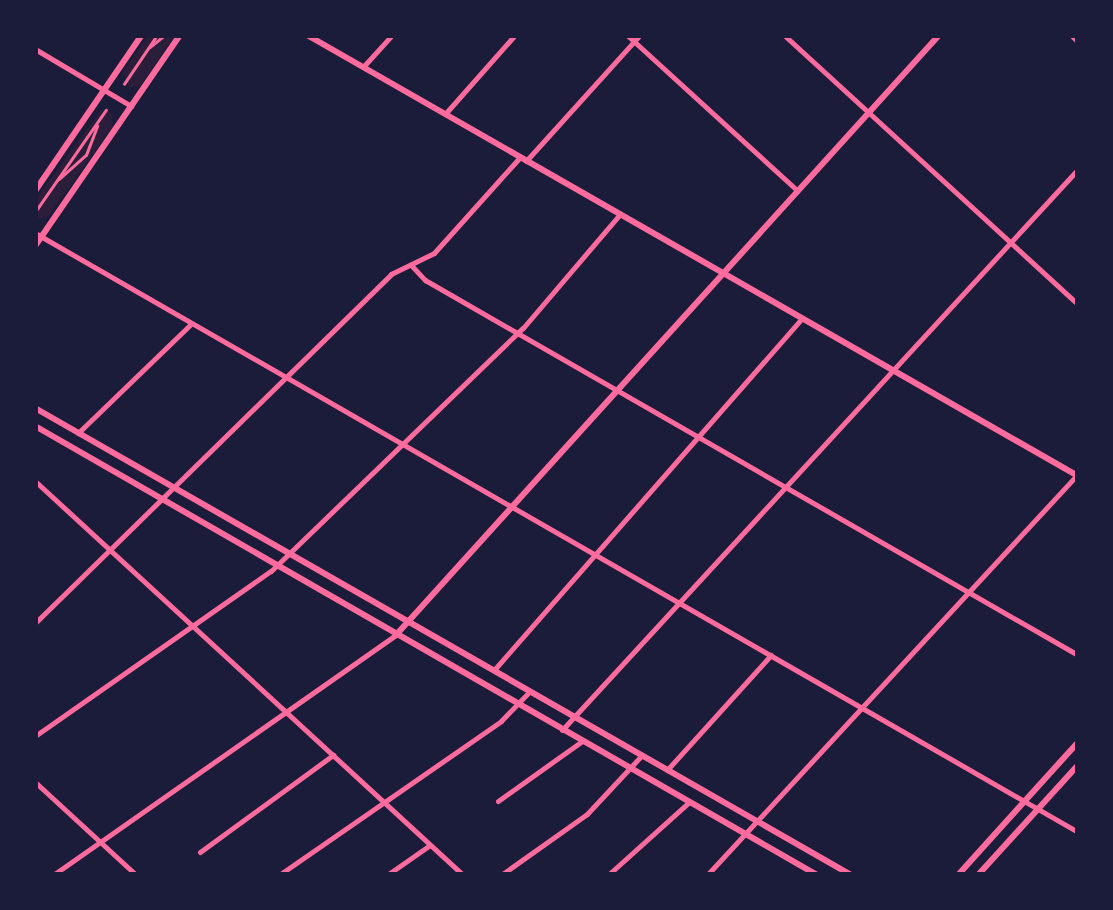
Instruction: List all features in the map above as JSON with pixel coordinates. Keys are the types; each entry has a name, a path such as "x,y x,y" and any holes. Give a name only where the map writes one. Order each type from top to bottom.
{"main road":[{"path":"35,191 142,35"},
{"path":"35,246 38,235 180,35"},
{"path":"307,35 1078,475"},
{"path":"396,635 936,38"},
{"path":"35,408 850,875"},
{"path":"35,426 817,875"},
{"path":"958,875 1078,742"},
{"path":"978,875 1078,765"}],"street":[{"path":"363,67 392,35"},
{"path":"445,114 515,35"},
{"path":"627,35 798,192"},
{"path":"35,623 392,274 434,253 640,35"},
{"path":"784,35 1078,304"},
{"path":"926,35 936,38"},
{"path":"1070,35 1078,42"},
{"path":"35,49 132,106"},
{"path":"562,730 1078,169"},
{"path":"35,736 276,566 518,332 620,214"},
{"path":"38,235 1078,832"},
{"path":"411,265 425,280 1078,655"},
{"path":"493,672 703,437 802,318"},
{"path":"78,433 192,322"},
{"path":"707,875 1078,475"},
{"path":"35,481 462,875"},
{"path":"53,875 396,635"},
{"path":"667,770 772,655"},
{"path":"279,875 518,704 528,692"},
{"path":"498,801 582,741"},
{"path":"200,852 333,755"},
{"path":"501,875 587,814 641,756"},
{"path":"35,782 136,875"},
{"path":"608,875 689,802"},
{"path":"387,875 430,845"}],"path":[{"path":"124,84 157,35"},
{"path":"148,49 164,35"},
{"path":"35,212 106,110"},
{"path":"56,183 86,155 99,120"}],"shaded area":[{"path":"148,35 175,35 141,85 130,88 122,73"},
{"path":"101,110 111,112 113,126 48,217 35,220 35,200"}]}
